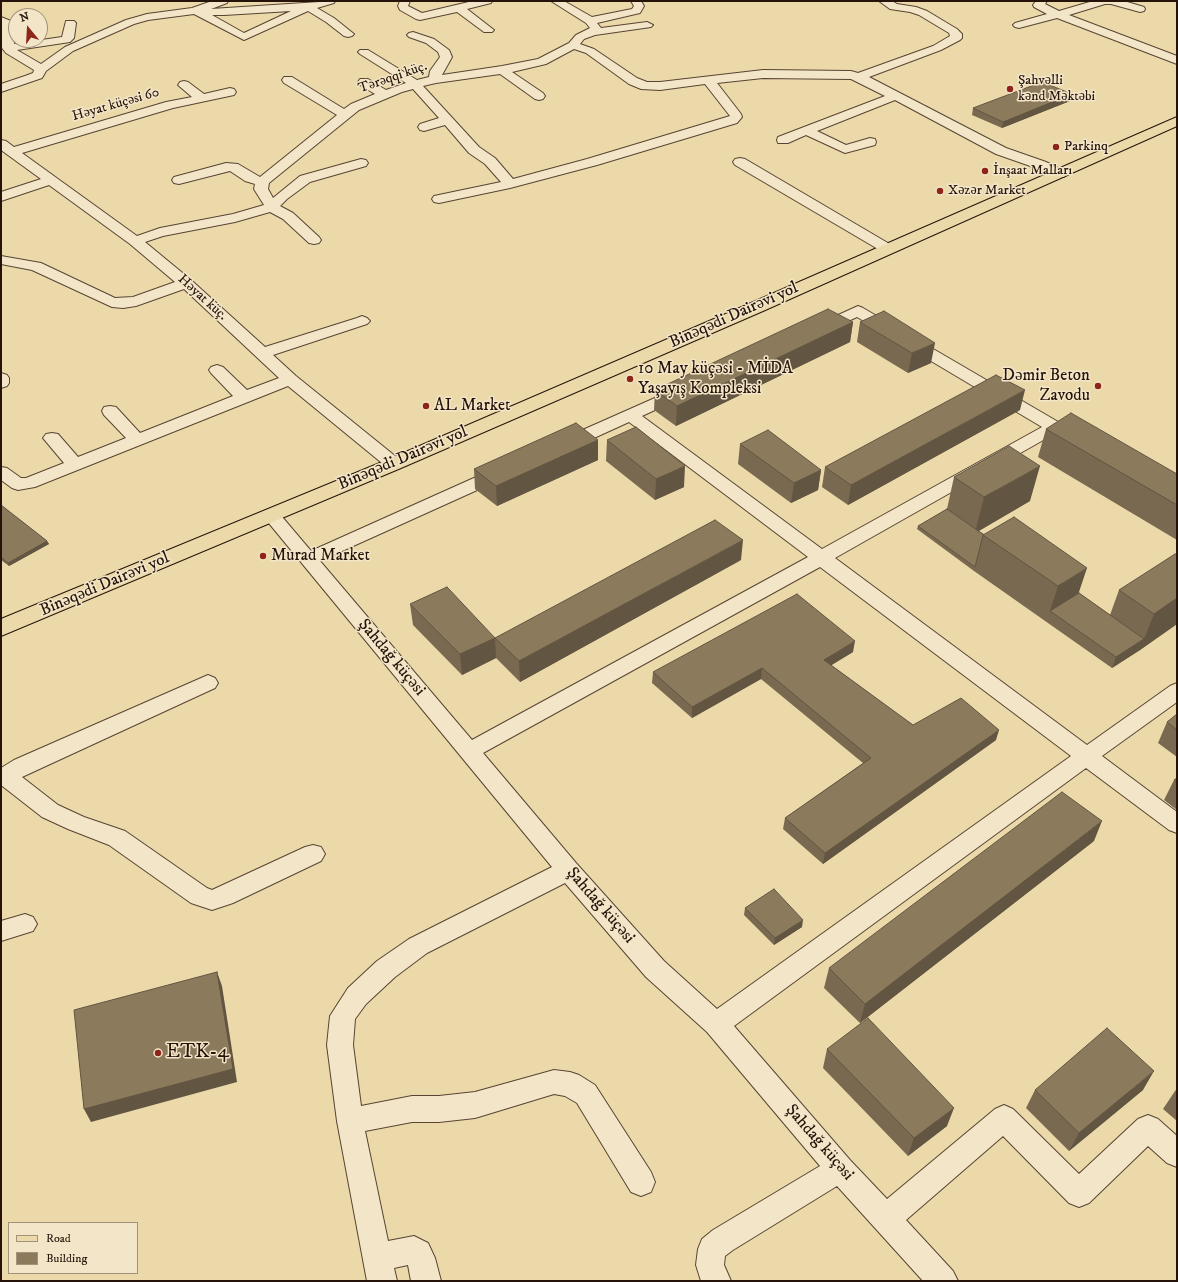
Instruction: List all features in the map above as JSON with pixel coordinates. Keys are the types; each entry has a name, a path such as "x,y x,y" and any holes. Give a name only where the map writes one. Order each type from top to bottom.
{"main road":[{"name":"Binəqədi Dairəvi yol","path":"1,628 394,464 888,249 1177,121"}],"street":[{"path":"194,11 223,1"},
{"path":"194,11 244,37 308,7 330,1"},
{"path":"405,1 403,6 404,8 420,17 487,1"},
{"path":"556,1 592,26 647,25"},
{"path":"592,26 636,11 639,6 636,1"},
{"path":"859,77 937,48 956,38 956,34 953,31 923,13 912,9 894,7 884,1"},
{"path":"1019,25 1105,1 1112,1 1140,9"},
{"path":"1036,2 1057,14 1177,60"},
{"path":"1,88 29,80 38,75 41,69 81,43 130,22 148,17 194,11 224,12 308,7 330,20 348,34"},
{"path":"459,8 488,30"},
{"path":"1,20 7,23 8,48 13,54 41,69"},
{"path":"48,42 66,40 68,38 70,23"},
{"name":"Tərəqqi küç.","path":"262,182 345,115 355,108 384,94 435,79 502,70 542,62 573,44 592,26"},
{"path":"412,35 430,41 443,50 446,57 436,72 435,79"},
{"path":"573,44 590,51 635,90 752,75 838,74 859,77 1001,151 1041,165 1059,174"},
{"path":"364,52 403,75 415,84 474,150 490,161 510,184"},
{"path":"742,65 752,75"},
{"path":"502,70 539,96"},
{"path":"288,80 345,115"},
{"path":"439,199 510,184 592,162 733,120 736,117 736,114 709,80"},
{"path":"364,82 384,94"},
{"path":"184,85 201,98"},
{"name":"Həyat küçəsi 60","path":"6,148 201,98 230,92"},
{"path":"783,140 895,96"},
{"path":"424,126 447,120"},
{"path":"806,131 845,149 870,142"},
{"name":"Həyat küç.","path":"6,148 135,241 186,283 290,379 394,464"},
{"path":"740,162 888,249"},
{"path":"135,241 160,232 235,218 272,206 282,196 305,179 361,163"},
{"path":"179,180 226,167 233,167 250,178 262,182 261,189 272,206 288,216 314,240"},
{"path":"1,197 52,180"},
{"path":"1,260 36,266 112,302 123,303 136,301 186,283"},
{"path":"808,334 858,311 1088,448"},
{"path":"262,353 362,321"},
{"path":"217,370 244,397"},
{"path":"1,378 1,383"},
{"path":"1,472 18,484 22,484 290,379"},
{"path":"549,451 694,386"},
{"path":"110,411 137,440"},
{"path":"630,416 1177,824"},
{"path":"469,751 820,558 1054,427"},
{"path":"52,438 75,464"},
{"path":"309,559 513,468"},
{"name":"Şahdağ küçəsi","path":"272,516 568,870 655,968 716,1024 840,1169 943,1281"},
{"path":"208,684 22,766 3,776 50,811 76,823 117,838 199,896 212,900 225,896 313,854"},
{"path":"716,1024 1177,692"},
{"path":"426,1281 421,1258 414,1250 380,1269 350,1121 340,1046 343,1016 358,996 386,969 418,946 568,870"},
{"path":"1,931 25,924"},
{"path":"350,1121 412,1109 439,1109 475,1105 554,1082 570,1084 586,1094 641,1182"},
{"path":"886,1218 1004,1118 1079,1193 1148,1128 1177,1154"},
{"path":"716,1281 710,1265 712,1249 723,1240 840,1169"}],"building":[{"path":"1042,82 1072,94 1003,122 973,108"},
{"path":"828,309 853,322 677,406 655,390"},
{"path":"884,311 935,343 912,353 860,322"},
{"path":"996,375 1025,390 851,485 825,467"},
{"path":"1071,413 1177,474 1177,505 1046,429"},
{"path":"576,423 598,440 496,486 474,469"},
{"path":"636,427 685,466 656,479 607,440"},
{"path":"768,430 821,470 794,483 740,444"},
{"path":"1009,446 1040,466 984,497 954,477"},
{"path":"1,505 47,541 8,563 1,557"},
{"path":"947,509 984,535 975,567 918,526"},
{"path":"1014,517 1087,568 1058,586 983,535"},
{"path":"715,520 743,540 519,661 495,638"},
{"path":"1175,554 1177,555 1177,598 1154,614 1119,590"},
{"path":"447,587 495,638 460,654 410,604"},
{"path":"1079,593 1144,639 1116,657 1050,611"},
{"path":"797,594 855,641 824,660 913,725 961,698 999,730 825,853 785,818 871,758 762,668 692,707 653,672"},
{"path":"1177,714 1177,730 1167,722"},
{"path":"1062,792 1102,821 865,1004 829,968"},
{"path":"774,889 803,920 775,938 745,908"},
{"name":"ETK-4","path":"217,972 233,1069 84,1109 74,1010"},
{"path":"868,1018 954,1108 914,1138 827,1049"},
{"path":"1107,1028 1154,1071 1079,1133 1035,1090"}],"place":[{"name":"Şahvəlli kənd Məktəbi","path":"1010,89"},
{"name":"Parkinq","path":"1056,147"},
{"name":"İnşaat Malları","path":"985,171"},
{"name":"Xəzər Market","path":"940,191"},
{"name":"10 May küçəsi - MİDA Yaşayış Kompleksi","path":"630,379"},
{"name":"Dəmir Beton Zavodu","path":"1098,386"},
{"name":"AL Market","path":"426,406"},
{"name":"Murad Market","path":"263,556"},
{"name":"ETK-4","path":"158,1053"}]}
